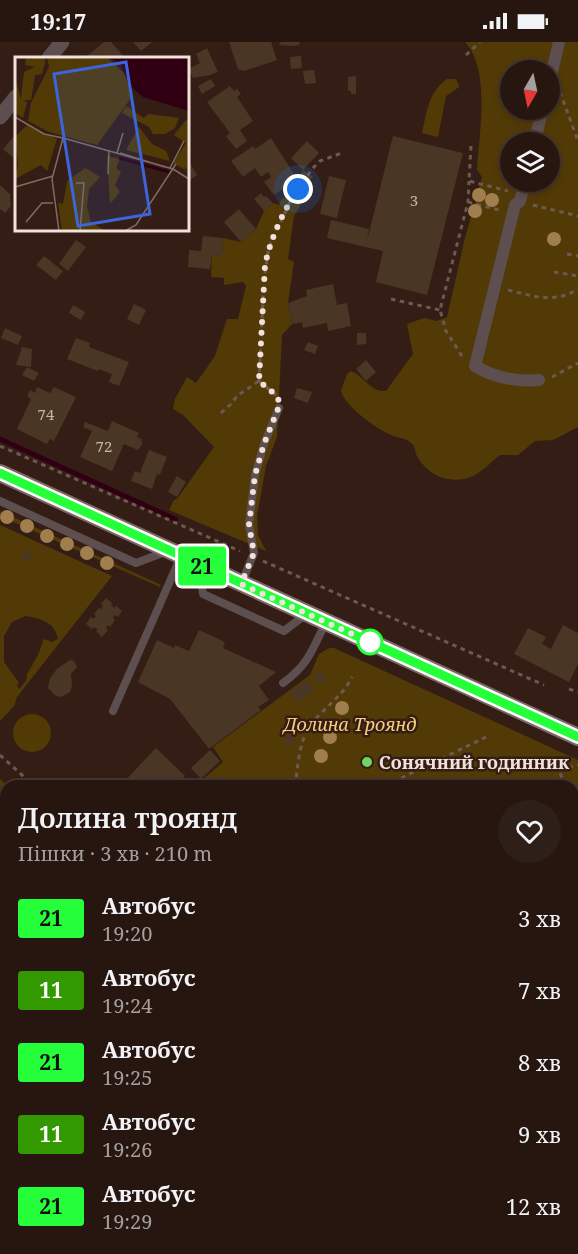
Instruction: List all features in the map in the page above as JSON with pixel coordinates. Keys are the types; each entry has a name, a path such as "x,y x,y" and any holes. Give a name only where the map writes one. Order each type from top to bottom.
{"main road":[{"path":"0,473 578,736"}],"street":[{"path":"50,57 62,42"},
{"path":"555,60 559,42"},
{"path":"0,117 15,98"},
{"path":"522,192 515,205 475,366 502,378 539,380"}],"lane":[{"path":"241,584 253,557 254,548 249,525 253,483 264,444 279,408"},
{"path":"0,501 136,564 175,553"},
{"path":"113,711 175,553"},
{"path":"199,564 203,594 284,631 306,613"},
{"path":"283,683 306,663 326,622"}],"path":[{"path":"466,55 480,42"},
{"path":"471,146 468,202 440,310 452,341 463,357 475,366"},
{"path":"259,381 265,265 269,247 287,207 305,177 320,161 342,153"},
{"path":"469,182 578,216"},
{"path":"468,202 513,213"},
{"path":"567,254 578,256"},
{"path":"554,272 578,276"},
{"path":"494,286 551,299 565,296 578,289"},
{"path":"391,299 440,310"},
{"path":"539,380 563,373 578,363"},
{"path":"259,381 280,400 279,408"},
{"path":"221,413 237,396 259,381"},
{"path":"0,446 544,685"},
{"path":"296,780 308,729 347,688 352,677"},
{"path":"569,689 578,692"},
{"path":"398,780 486,737"},
{"path":"0,755 27,780"},
{"path":"563,780 560,770 578,765"}],"green space":[{"path":"465,42 578,42 578,427 553,440 535,441 518,455 500,455 477,474 457,480 440,477 431,472 418,458 412,444 368,421 348,403 341,391 347,374 351,371 372,387 386,391 413,354 407,324 424,318 437,321 447,317 482,177 477,170 482,103 478,69 473,54"},
{"path":"447,79 455,79 459,87 446,96 438,137 422,133 432,96"},
{"path":"303,170 313,177 295,201 301,204 294,216 288,259 294,262 288,303 292,324 282,335 277,437 266,466 257,516 258,535 266,551 169,510 214,447 183,415 173,409 175,399 187,377 196,383 215,356 227,319 238,319 246,286 243,282 224,285 224,278 211,277 212,255 222,256 223,238 241,242 256,229 264,211 273,203 279,205 282,198 290,196"},
{"path":"0,511 161,585 160,587 0,516"},
{"path":"0,525 112,576 17,697 14,706 0,721","holes":["25,616 50,625 58,639 52,642 44,639 27,674 26,681 19,689 17,685 19,683 4,662 4,636 12,622"]},
{"name":"Долина Троянд","path":"329,648 334,648 578,760 578,780 202,780 223,762 213,747 310,675 319,654"},
{"path":"32,714 45,720 51,733 45,746 32,752 19,746 13,733 19,720"}],"building":[{"path":"104,42 111,42 124,57 86,57"},
{"path":"133,42 152,42 141,51"},
{"path":"229,42 271,42 277,60 244,71 238,69"},
{"path":"280,42 300,42 299,45 293,46 279,45"},
{"path":"207,48 218,72 193,78 189,68 200,63 196,54"},
{"path":"301,56 302,68 291,69 290,57"},
{"path":"314,70 316,83 305,84 303,71"},
{"path":"356,76 356,94 351,94 351,91 348,91 348,77"},
{"path":"211,79 215,86 202,94 198,86"},
{"path":"230,86 241,94 237,97 253,121 240,130 247,141 236,149 226,136 230,133 207,102"},
{"path":"15,135 15,159 3,149"},
{"path":"393,136 463,153 427,295 376,282 383,251 327,238 331,220 369,229 367,241"},
{"path":"271,138 297,179 293,182 296,186 290,190 287,186 274,195 264,182 271,177 268,172 261,177 255,168 243,177 231,161 253,146 255,149"},
{"path":"307,141 319,153 303,170 291,158"},
{"path":"189,162 197,175 189,181"},
{"path":"329,176 346,180 337,218 320,214"},
{"path":"0,185 10,194 11,206 5,213 0,209"},
{"path":"261,193 273,203 264,211 254,199"},
{"path":"239,209 256,229 241,242 224,222"},
{"path":"203,236 223,238 222,256 212,255 210,269 188,267 189,250 201,251"},
{"path":"76,240 86,247 68,271 59,264"},
{"path":"44,256 63,271 56,280 36,265"},
{"path":"333,284 337,305 347,303 351,326 328,331 327,323 303,328 302,322 292,324 288,303 307,296 306,290"},
{"path":"134,304 146,310 139,325 127,319"},
{"path":"73,305 85,312 81,320 69,313"},
{"path":"5,328 22,336 18,345 1,338"},
{"path":"357,333 366,333 366,344 357,345"},
{"path":"76,338 90,343 89,347 129,362 119,386 109,382 112,374 67,359"},
{"path":"308,342 318,346 315,354 304,350"},
{"path":"22,347 32,349 31,367 16,365"},
{"path":"366,360 376,372 366,381 356,369"},
{"path":"27,367 39,373 34,381 22,375"},
{"path":"37,387 50,393 54,387 76,397 54,441 50,439 47,444 17,429 31,399 27,396 30,390 35,393"},
{"path":"297,388 312,392 308,403 294,398"},
{"path":"112,421 139,433 137,437 142,439 143,443 138,450 124,444 112,471 80,457 92,431 83,427 85,422 108,431"},
{"path":"149,450 167,457 160,475 157,474 152,489 131,481 135,471 140,473"},
{"path":"177,476 186,482 177,497 168,492"},
{"path":"27,551 32,556 27,561 22,556"},
{"path":"106,598 114,608 116,606 122,611 118,617 115,615 113,618 115,620 110,627 108,625 106,628 108,630 102,637 96,631 98,630 86,624 91,617 93,619 96,616 94,614 99,608 101,609 103,606 101,604"},
{"path":"563,625 578,633 578,664 569,682 514,654 528,628 546,637 542,644 551,649"},
{"path":"199,630 225,642 223,648 276,672 259,686 269,700 258,707 261,710 209,749 170,699 138,682 157,640 174,648 175,645 189,651"},
{"path":"70,660 74,661 77,667 71,674 70,692 61,697 56,696 48,688 50,678 57,669"},
{"path":"320,670 327,678 320,684 313,677"},
{"path":"307,680 314,690 298,702 290,692"},
{"path":"288,732 296,735 292,747 284,744"},
{"path":"156,748 185,776 181,780 126,780"},
{"path":"210,750 220,761 201,779 191,768"}],"waterway":[{"path":"0,439 175,519"}],"bus line":[{"name":"21","path":"0,473 578,737"}],"place":[{"name":"Сонячний годинник","path":"367,762"}],"route":[{"path":"298,189 276,230 265,265 259,381 277,396 280,404 264,444 255,475 249,515 249,532 254,553 241,584 370,642"}]}
